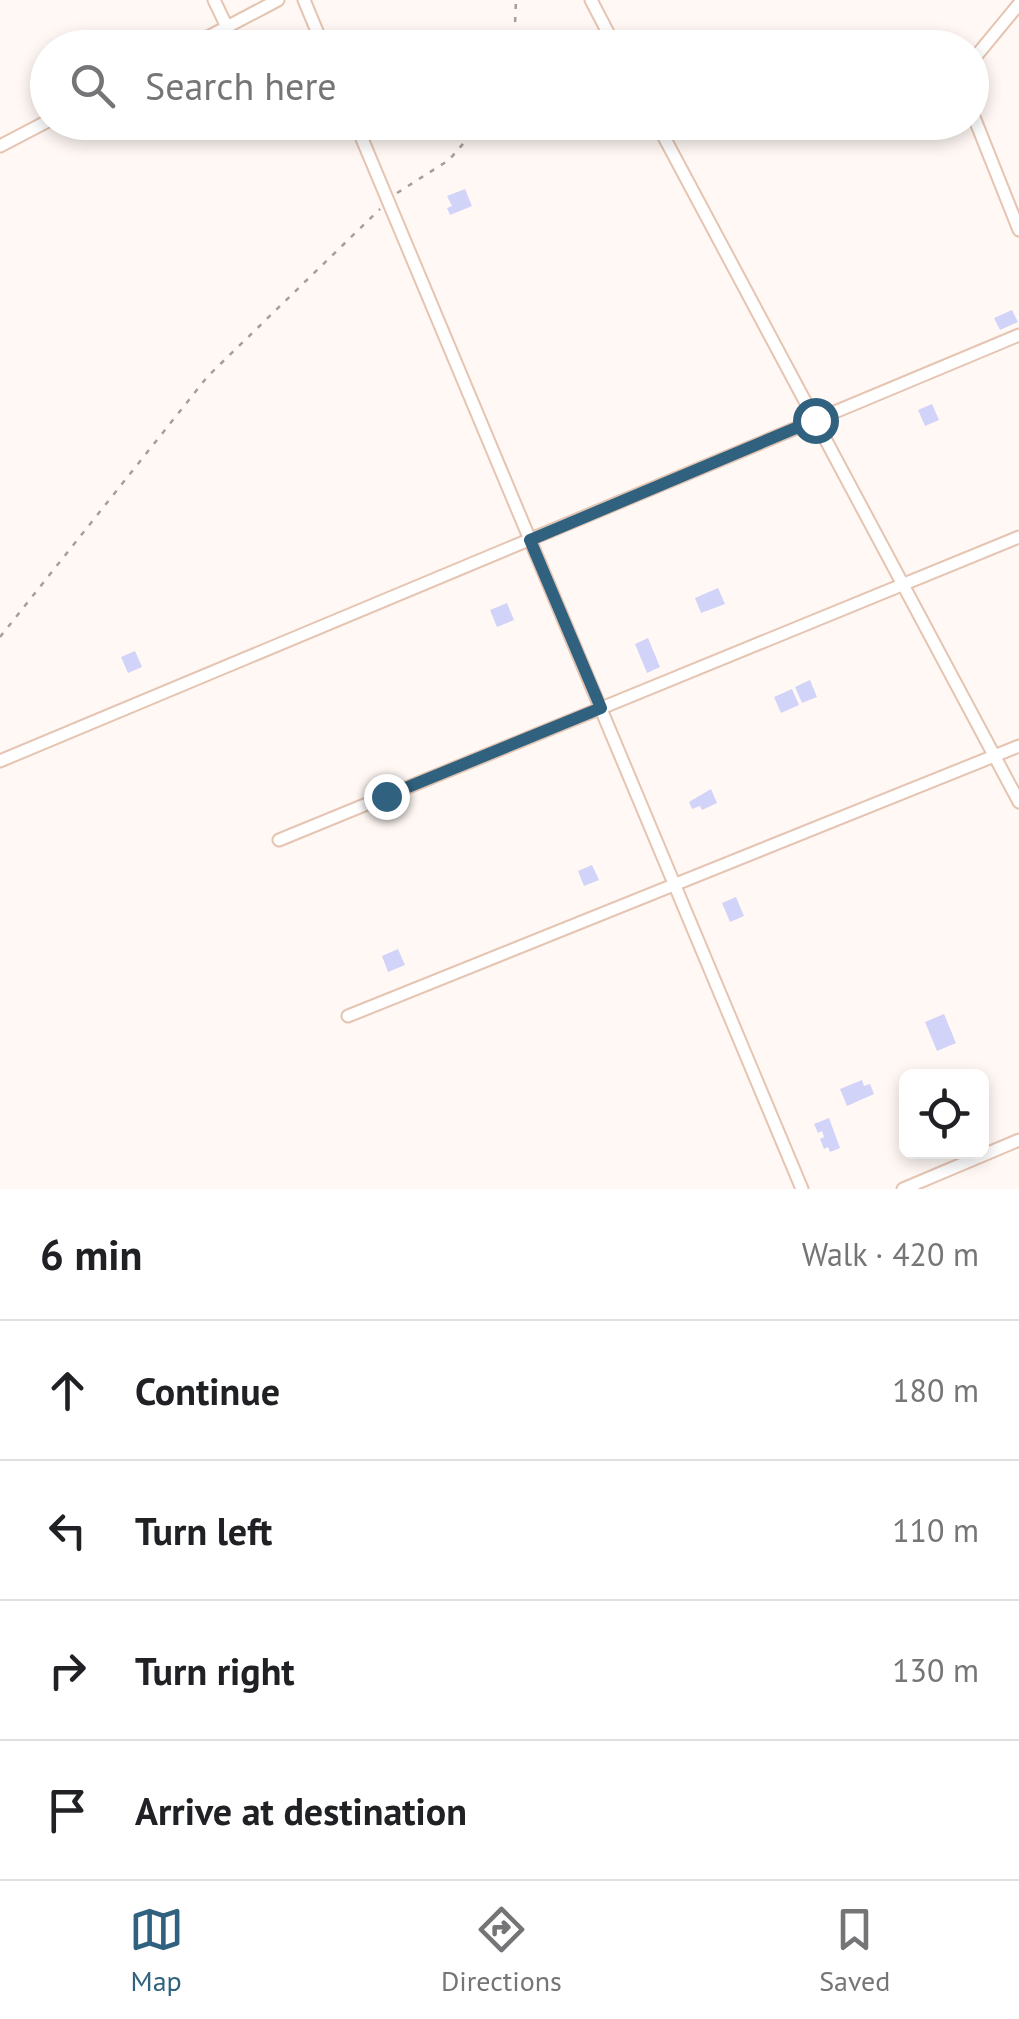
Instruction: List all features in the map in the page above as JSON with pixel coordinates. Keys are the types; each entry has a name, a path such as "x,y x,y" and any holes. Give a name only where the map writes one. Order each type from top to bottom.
{"street":[{"path":"214,0 227,27"},
{"path":"221,30 278,0"},
{"path":"304,0 316,30"},
{"path":"591,0 607,30"},
{"path":"989,40 1019,4"},
{"path":"0,146 30,130"},
{"path":"363,140 802,1189"},
{"path":"666,140 1019,802"},
{"path":"983,140 1019,230"},
{"path":"0,761 1019,335"},
{"path":"279,840 1019,538"},
{"path":"348,1016 1019,746"},
{"path":"902,1189 1019,1140"}],"path":[{"path":"515,30 516,0"},
{"path":"0,636 208,376 403,188 449,160 466,140"}],"building":[{"path":"465,189 472,206 450,215 447,208 452,206 447,196"},
{"path":"1012,310 1018,322 1000,330 994,318"},
{"path":"932,404 939,420 925,426 918,410"},
{"path":"718,588 725,604 701,613 695,598"},
{"path":"507,603 514,620 497,627 490,610"},
{"path":"648,638 660,667 647,673 635,644"},
{"path":"135,651 142,667 128,673 121,657"},
{"path":"810,680 817,697 802,703 795,687"},
{"path":"792,689 799,705 781,713 774,697"},
{"path":"711,789 717,803 702,810 700,806 692,809 689,802"},
{"path":"592,865 599,880 584,886 578,871"},
{"path":"736,897 744,916 730,922 722,903"},
{"path":"398,949 405,965 388,972 382,956"},
{"path":"944,1014 956,1043 937,1051 925,1022"},
{"path":"862,1080 864,1086 870,1084 874,1094 847,1106 840,1089"},
{"path":"829,1118 840,1148 830,1152 828,1147 824,1149 822,1131 818,1133 814,1124"}],"route":[{"path":"386,796 601,708 530,540 815,420"}]}
